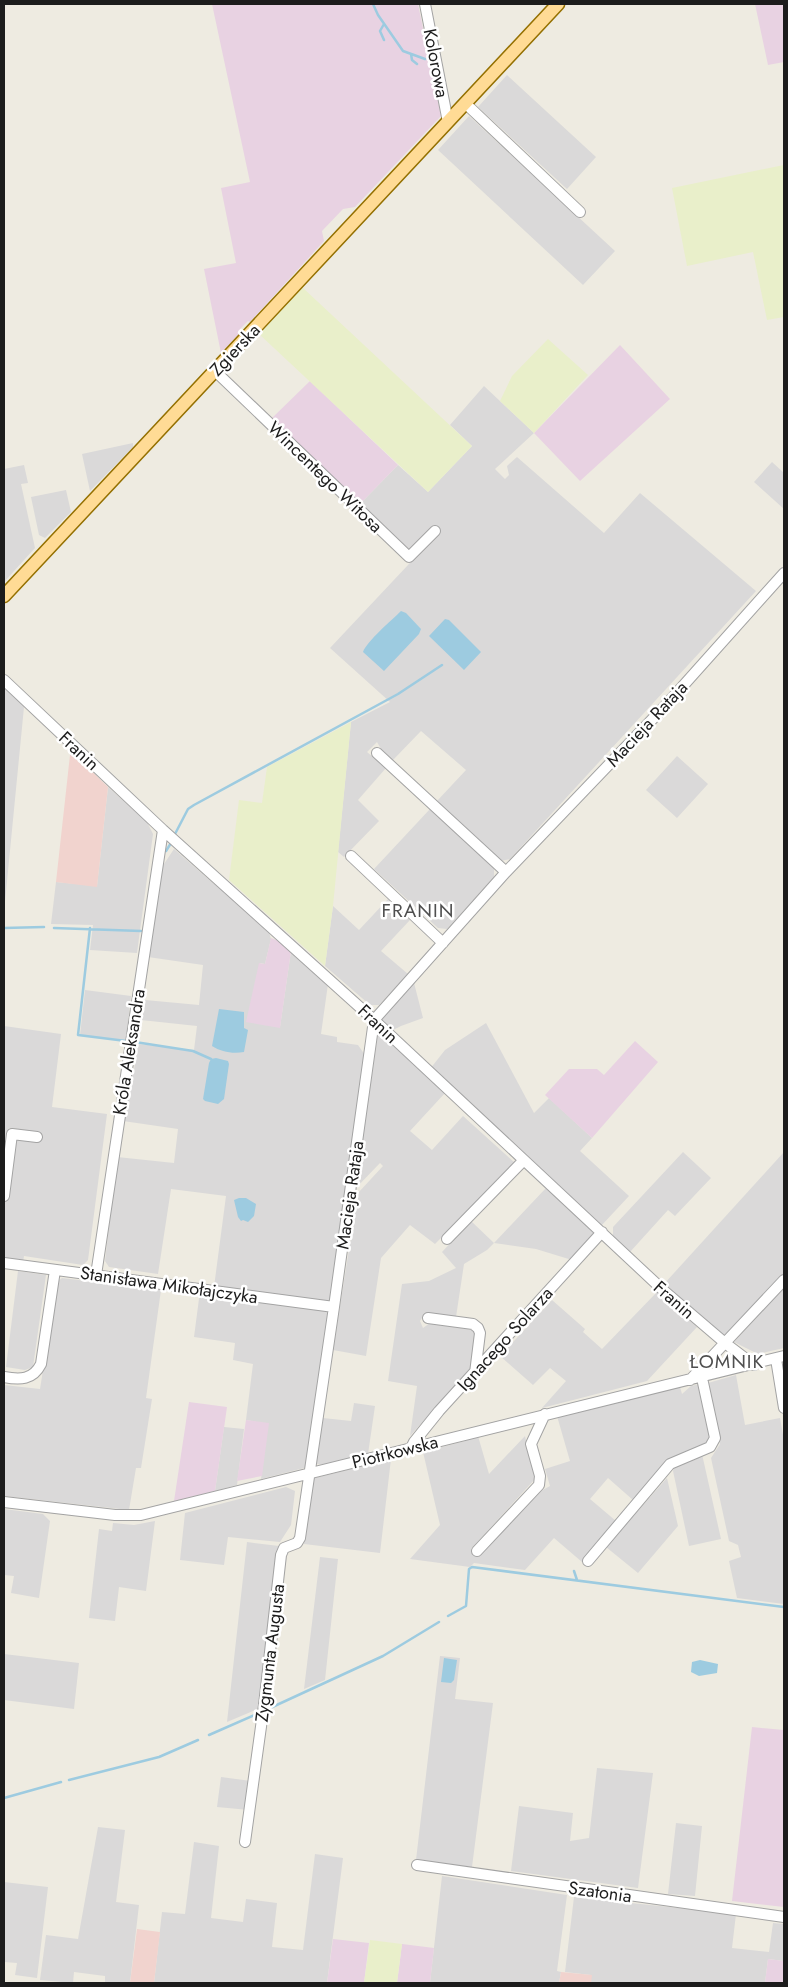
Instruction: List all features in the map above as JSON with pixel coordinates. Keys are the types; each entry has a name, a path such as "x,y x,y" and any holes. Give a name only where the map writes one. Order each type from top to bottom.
{"main road":[{"name":"Zgierska","path":"4,596 558,4"}],"street":[{"name":"Kolorowa","path":"425,4 448,122"},
{"path":"465,104 580,212"},
{"name":"Wincentego Witosa","path":"215,372 409,557 435,531"},
{"name":"Macieja Rataja","path":"310,1473 374,1020 506,872 665,706 784,573"},
{"name":"Franin","path":"4,680 163,830 374,1020 663,1290 725,1343 754,1364"},
{"path":"377,753 506,872"},
{"name":"Króla Aleksandra","path":"96,1275 163,830"},
{"path":"351,856 443,943"},
{"path":"4,1196 12,1134 37,1137"},
{"path":"447,1238 524,1160"},
{"name":"Ignacego Solarza","path":"411,1448 439,1411 602,1232"},
{"name":"Stanisława Mikołajczyka","path":"4,1263 334,1307"},
{"path":"4,1378 27,1378 36,1373 41,1364 55,1270"},
{"path":"690,1380 784,1280"},
{"path":"428,1318 473,1324 478,1328 480,1333 475,1373"},
{"path":"780,1358 784,1408"},
{"name":"Piotrkowska","path":"4,1502 115,1515 141,1515 545,1414 780,1358"},
{"path":"588,1561 670,1464 710,1447 714,1443 715,1438 702,1378"},
{"path":"477,1551 539,1484 540,1476 531,1444 545,1414"},
{"name":"Zygmunta Augusta","path":"245,1842 264,1705 281,1555 284,1548 297,1543 300,1538 310,1473"},
{"name":"Szatonia","path":"417,1865 784,1917"}],"shaded area":[{"path":"212,4 418,4 441,116 355,207 343,209 322,231 324,241 250,322 248,321 240,329 242,331 221,353 204,269 236,263 221,188 250,182"},
{"path":"755,4 784,4 784,62 768,65"},
{"path":"507,75 596,157 567,189 478,107"},
{"path":"469,116 615,251 583,285 438,150"},
{"path":"620,345 670,399 580,481 534,433"},
{"path":"310,381 398,465 360,504 271,419"},
{"path":"484,386 534,433 495,469 505,479 509,475 507,466 517,457 604,533 640,493 756,591 510,859 501,861 437,801 466,770 421,731 393,760 381,749 377,742 367,752 386,768 358,800 379,821 344,857 338,852 351,722 390,702 330,648 439,532 409,552 360,504 398,465 428,492 472,446 450,425"},
{"path":"133,443 133,447 90,491 82,454"},
{"path":"772,462 784,473 784,509 754,482"},
{"path":"24,465 28,483 21,484 35,548 4,582 4,469"},
{"path":"66,490 71,512 45,538 39,535 31,497"},
{"path":"6,688 24,707 4,912 4,689"},
{"path":"74,754 108,787 97,887 56,882 70,755"},
{"path":"677,756 708,784 677,818 646,790"},
{"path":"108,787 147,822 153,834 137,953 90,950 93,925 51,924 56,882 97,886"},
{"path":"430,809 494,868 494,877 447,929 438,928 374,869"},
{"path":"174,849 214,884 214,879 268,929 271,939 265,964 260,963 280,1027 291,951 328,984 321,1034 337,1037 337,1042 358,1045 365,1055 332,1301 328,1303 214,1287 226,1196 171,1189 158,1274 109,1267 105,1261 117,1157 174,1163 178,1129 123,1121 130,1070 134,1070 138,1044 194,1050 197,1026 141,1020 145,1000 199,1005 203,965 148,957 162,867"},
{"path":"388,899 410,920 381,951 408,974 379,1005 370,1005 325,966 333,906 359,930"},
{"path":"271,938 281,942 291,951 280,1028 246,1022 259,963 265,964"},
{"path":"413,979 423,1018 391,1031 380,1021 380,1016"},
{"path":"85,990 131,996 126,1041 80,1035"},
{"path":"486,1023 534,1113 549,1098 592,1138 580,1151 629,1196 601,1226 430,1069 445,1050"},
{"path":"4,1026 61,1034 52,1107 107,1114 88,1260 83,1265 24,1256 23,1262 4,1259 4,1211 13,1138 38,1141 43,1135 9,1128 4,1170"},
{"path":"378,1034 381,1034 445,1093 410,1131 432,1150 463,1116 515,1163 435,1244 410,1225 381,1258 366,1356 333,1350 358,1193 383,1166 380,1163 355,1189"},
{"path":"635,1041 658,1062 592,1138 545,1095 569,1069 597,1069 604,1075"},
{"path":"683,1152 711,1178 675,1216 668,1210 630,1252 613,1236 613,1227"},
{"path":"784,1152 784,1275 725,1338 664,1284"},
{"path":"546,1188 596,1232 572,1260 536,1249 494,1243"},
{"path":"471,1221 494,1243 487,1250 464,1264 456,1317 425,1313 420,1321 423,1328 430,1323 473,1330 475,1333 470,1369 410,1436 417,1386 388,1381 402,1284 429,1281 456,1268 442,1252"},
{"path":"18,1271 46,1275 33,1367 25,1370 6,1367"},
{"path":"62,1278 161,1290 146,1398 152,1399 141,1468 136,1468 129,1510 4,1496 4,1385 40,1389 57,1282"},
{"path":"784,1287 784,1348 758,1354 734,1342"},
{"path":"200,1291 327,1308 331,1315 308,1467 261,1479 268,1424 246,1420 253,1364 233,1360 235,1343 194,1337"},
{"path":"657,1292 697,1327 647,1381 542,1408 566,1381 550,1368 533,1385 500,1356 552,1300 585,1329 583,1332 602,1349"},
{"path":"736,1375 745,1425 780,1418 784,1440 784,1604 737,1598 729,1561 741,1557 738,1545 729,1541 711,1458 720,1444 708,1383"},
{"path":"700,1384 712,1439 708,1445 666,1462 633,1500 608,1478 590,1499 616,1521 582,1562 554,1538 525,1570 474,1563 470,1567 410,1559 440,1525 423,1452 478,1436 489,1474 525,1436 535,1479 471,1549 479,1556 539,1492 550,1486 545,1469 570,1461 557,1416 680,1387 682,1394 691,1386"},
{"path":"189,1402 227,1407 215,1491 174,1501"},
{"path":"354,1403 375,1406 368,1454 328,1465 316,1464 323,1418 351,1421"},
{"path":"246,1420 269,1423 262,1476 237,1481"},
{"path":"224,1427 244,1429 237,1485 215,1491"},
{"path":"702,1454 721,1539 689,1546 673,1471 674,1467"},
{"path":"391,1459 380,1553 304,1544 311,1479"},
{"path":"667,1478 678,1526 638,1573 606,1547"},
{"path":"286,1487 295,1491 291,1525 280,1542 228,1537 224,1565 180,1560 185,1513"},
{"path":"4,1509 43,1514 50,1521 39,1598 11,1593 14,1576 4,1575"},
{"path":"155,1521 146,1591 119,1587 115,1621 89,1618 99,1529 112,1531 113,1523 134,1525"},
{"path":"247,1542 279,1546 260,1708 227,1722"},
{"path":"320,1557 338,1559 325,1680 304,1689"},
{"path":"4,1654 79,1663 74,1709 4,1700"},
{"path":"440,1656 460,1658 455,1699 493,1703 472,1867 416,1860"},
{"path":"752,1727 784,1730 784,1907 732,1901"},
{"path":"597,1768 653,1773 638,1888 511,1871 519,1806 573,1813 570,1841 589,1838"},
{"path":"221,1777 251,1781 249,1810 217,1807"},
{"path":"676,1823 702,1826 695,1896 668,1894"},
{"path":"98,1827 125,1830 116,1902 139,1905 130,1983 105,1983 105,1976 74,1972 73,1983 40,1980 46,1935 78,1939"},
{"path":"194,1842 219,1846 211,1918 243,1922 246,1899 277,1903 272,1947 303,1950 315,1854 343,1858 327,1983 154,1983 162,1912 185,1914"},
{"path":"442,1876 567,1895 557,1971 561,1972 559,1983 430,1983"},
{"path":"4,1882 48,1887 37,1978 15,1975 17,1963 4,1962"},
{"path":"574,1897 736,1914 732,1948 769,1952 773,1923 784,1924 784,1961 768,1959 765,1983 591,1983 591,1975 565,1972"},
{"path":"137,1929 160,1932 154,1983 130,1983"},
{"path":"333,1939 369,1943 364,1983 327,1983"},
{"path":"402,1944 434,1948 430,1983 397,1983"},
{"path":"768,1959 784,1961 784,1983 765,1983"},
{"path":"561,1972 592,1975 591,1983 559,1983"}],"green space":[{"path":"784,165 784,317 767,320 753,252 687,266 672,188"},
{"path":"302,287 472,446 428,492 259,334"},
{"path":"548,339 588,375 534,433 500,401 512,376"},
{"path":"351,722 333,906 325,966 229,880 239,800 262,803 267,767"},
{"path":"370,1940 402,1944 397,1983 364,1983"}],"water":[{"path":"401,611 406,613 421,629 419,634 384,671 363,652 374,637"},
{"path":"445,619 449,620 481,652 464,670 429,636"},
{"path":"219,1009 244,1012 244,1028 248,1030 244,1052 227,1052 212,1046"},
{"path":"216,1058 228,1061 229,1064 224,1099 218,1104 203,1099 209,1063 211,1059"},
{"path":"246,1198 256,1204 254,1216 248,1222 241,1221 238,1217 234,1200"},
{"path":"444,1658 457,1660 454,1680 451,1683 441,1682"},
{"path":"700,1660 718,1664 717,1673 699,1676 691,1672 692,1662"}],"waterway":[{"path":"373,4 378,15 403,51 425,59"},
{"path":"384,24 380,31 384,40"},
{"path":"411,54 412,60 417,64"},
{"path":"175,834 188,809 194,805 398,694 442,665"},
{"path":"166,851 171,843"},
{"path":"4,928 44,927"},
{"path":"54,928 141,931"},
{"path":"90,928 78,1035 126,1041"},
{"path":"135,1042 193,1051 211,1059"},
{"path":"448,1616 466,1606 469,1569 472,1567 784,1607"},
{"path":"574,1571 577,1580"},
{"path":"268,1709 383,1656 439,1622"},
{"path":"209,1735 257,1714"},
{"path":"69,1780 159,1757 198,1740"},
{"path":"4,1798 61,1782"}],"district":[{"name":"FRANIN","path":"418,910"},
{"name":"ŁOMNIK","path":"727,1361"}]}
